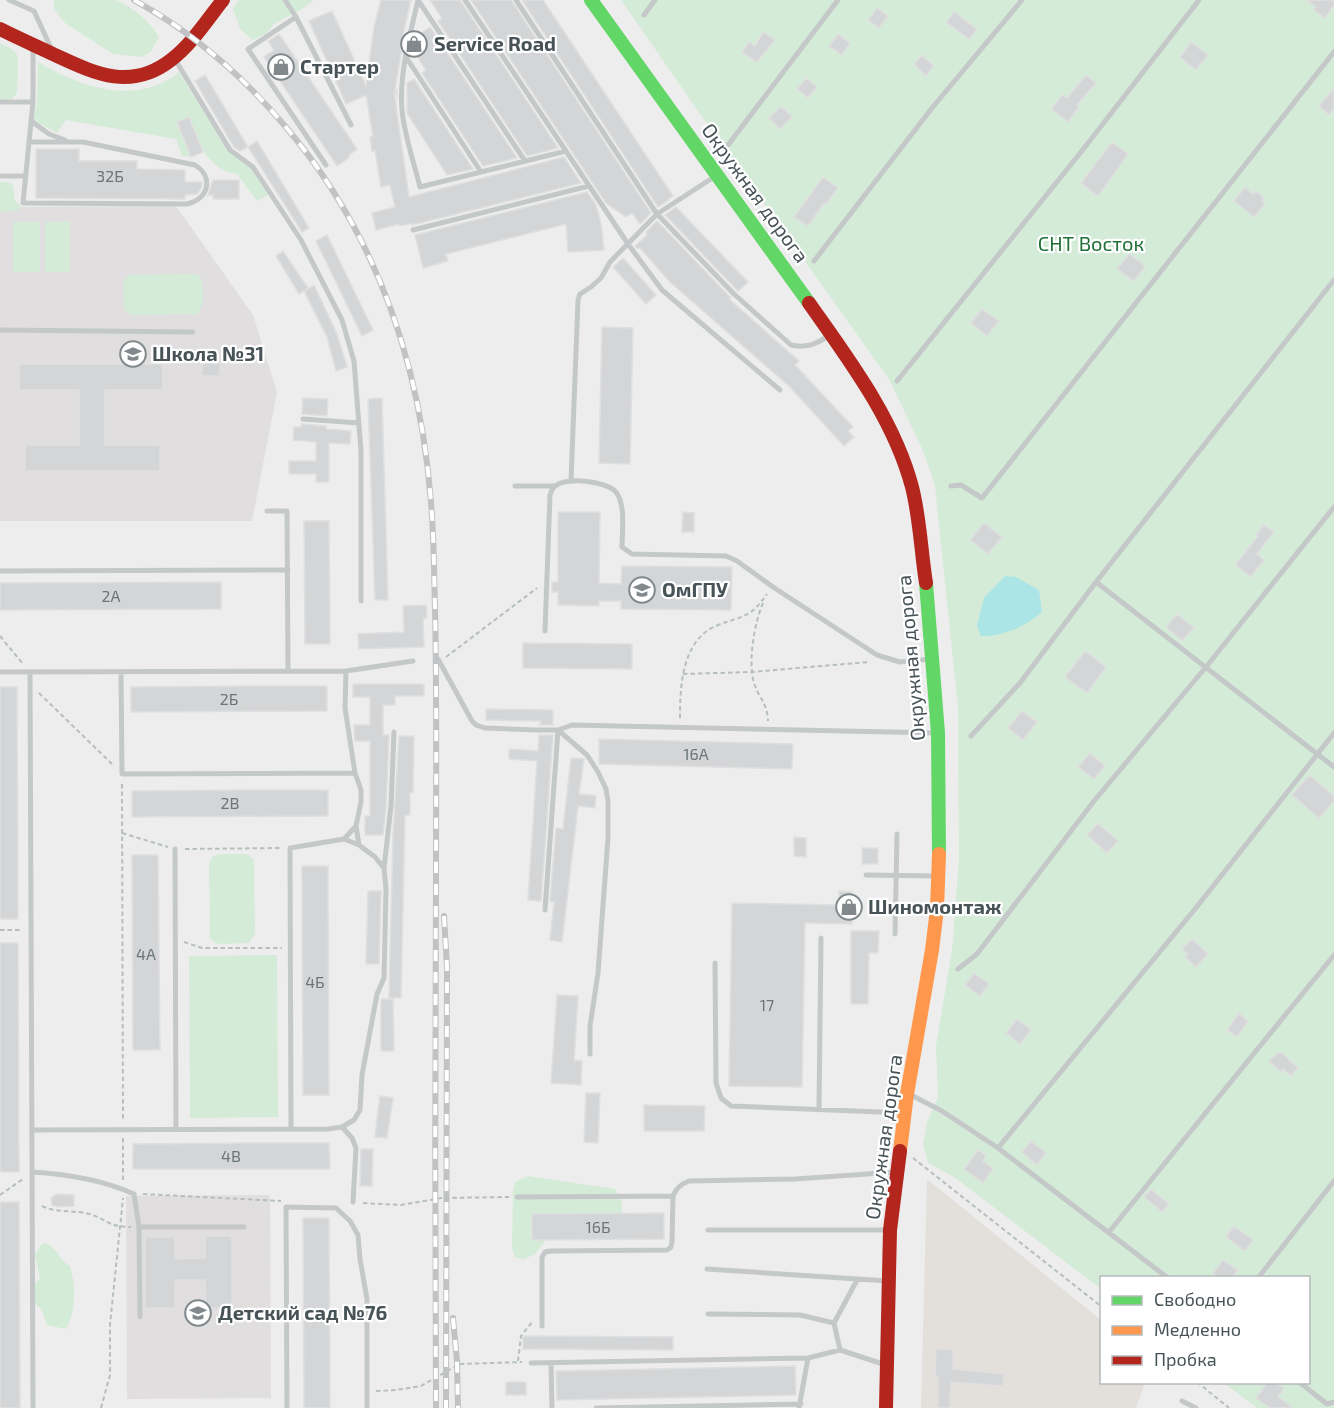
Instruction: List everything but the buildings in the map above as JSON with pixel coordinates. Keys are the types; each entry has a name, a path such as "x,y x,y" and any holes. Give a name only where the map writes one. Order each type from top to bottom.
{"main road":[{"path":"0,29 90,72 111,78 129,78 146,74 174,57 223,0"},
{"name":"Окружная дорога","path":"591,0 718,174 857,371 886,420 903,458 912,488 933,659 938,733 939,876 932,950 907,1094 890,1230 886,1408"}],"lane":[{"path":"9,0 34,10 54,55"},
{"path":"285,0 351,125"},
{"path":"418,0 406,57 402,87 402,112 420,187 566,151"},
{"path":"418,0 525,161"},
{"path":"465,0 628,244 662,290 780,390"},
{"path":"516,0 657,214 734,294 791,345 802,348 832,335"},
{"path":"644,15 655,0"},
{"path":"728,145 838,0"},
{"path":"814,261 932,108 1022,0"},
{"path":"897,381 1085,147 1199,0"},
{"path":"296,17 248,49 326,165"},
{"path":"30,121 59,139 195,165 202,169 206,176 208,183 206,191 202,198 187,204 22,203 30,142 30,121 33,102 33,46"},
{"path":"951,486 962,485 982,498 1334,52"},
{"path":"174,57 230,150 253,167 301,240 342,320 354,361 362,451 362,601"},
{"path":"406,57 481,172"},
{"path":"0,102 33,102"},
{"path":"30,142 77,142"},
{"path":"571,481 580,294 601,278 610,262 657,214 718,174"},
{"path":"0,176 24,176"},
{"path":"413,230 589,186"},
{"path":"971,736 1020,683 1096,582 1334,280"},
{"path":"0,330 194,332"},
{"path":"303,419 359,423"},
{"path":"515,486 555,486 571,481 607,486 615,492 621,503 622,548 632,554 726,556 737,561 877,655 900,662 933,659"},
{"path":"545,631 550,495 555,486"},
{"path":"958,969 977,954 1094,801 1206,667 1334,507"},
{"path":"267,511 287,511 288,671"},
{"path":"0,571 288,570"},
{"path":"1096,582 1334,767"},
{"path":"438,659 472,721 485,728 558,730 572,725 938,733"},
{"path":"0,672 346,671 413,661"},
{"path":"346,671 345,708 354,773 361,790 356,826 359,845"},
{"path":"30,672 33,1408"},
{"path":"121,672 122,774 354,773"},
{"path":"545,910 558,730"},
{"path":"558,730 587,755 598,771 606,789 608,801 608,838 598,973 590,1026 590,1054"},
{"path":"32,1130 328,1129 342,1127 354,1120 360,1110 362,1075 377,994 384,978 386,889 384,868 391,806 394,732"},
{"path":"998,1148 1195,909 1334,733"},
{"path":"344,839 356,826"},
{"path":"895,934 897,834"},
{"path":"291,1129 290,848 344,839 359,845 375,857 384,868"},
{"path":"175,849 177,1130"},
{"path":"866,875 939,876"},
{"path":"819,1110 821,938"},
{"path":"1109,1232 1334,955"},
{"path":"715,963 716,1083 721,1098 731,1106 905,1113"},
{"path":"907,1094 942,1111 998,1148 1165,1276"},
{"path":"342,1127 352,1138 356,1148 353,1202"},
{"path":"32,1172 54,1173 86,1179 134,1194 139,1227 140,1317"},
{"path":"542,1326 542,1257 545,1252 667,1250 671,1247 672,1242 673,1196 681,1184 689,1181 795,1179 897,1172"},
{"path":"1260,1276 1334,1180"},
{"path":"518,1197 673,1196"},
{"path":"287,1408 286,1207 336,1208 350,1221 358,1235 368,1299 367,1408"},
{"path":"139,1227 244,1227"},
{"path":"708,1230 890,1230"},
{"path":"707,1269 888,1281"},
{"path":"840,1350 834,1323 857,1280"},
{"path":"708,1314 800,1315 834,1323"},
{"path":"531,1363 808,1358 840,1350 886,1365"},
{"path":"596,1408 800,1406 808,1358"},
{"path":"551,1363 552,1408"},
{"path":"1300,1384 1327,1404 1334,1402"},
{"path":"1182,1401 1196,1408"}],"path":[{"path":"438,659 451,654 546,580"},
{"path":"680,727 683,674 688,656 697,640 715,626 746,617 756,610 773,587"},
{"path":"764,598 755,627 751,672 755,687 768,707 769,729"},
{"path":"0,636 30,672"},
{"path":"683,674 751,672 889,660"},
{"path":"30,685 122,774 123,1189 110,1325 110,1375 101,1408"},
{"path":"122,833 175,849 290,848"},
{"path":"0,930 31,930"},
{"path":"176,939 202,948 291,948"},
{"path":"900,1147 929,1173 1100,1306"},
{"path":"0,1195 32,1172"},
{"path":"134,1194 289,1199"},
{"path":"353,1202 401,1205 441,1198 518,1197"},
{"path":"279,1199 286,1207"},
{"path":"33,1201 44,1208 61,1212 82,1212 96,1216 104,1222 119,1227 139,1227"},
{"path":"518,1361 521,1336 528,1324 542,1315"},
{"path":"367,1391 421,1386 460,1364 518,1361 531,1363"},
{"path":"1198,1384 1229,1408"}],"shaded area":[{"name":"Школа №31","path":"176,206 253,315 277,392 252,521 0,521 0,207"},
{"path":"927,1179 1100,1319 1100,1384 1145,1384 1136,1408 921,1408"},
{"name":"Детский сад №76","path":"270,1195 271,1398 127,1399 126,1196"}],"green space":[{"path":"54,0 116,0 140,15 159,37 151,52 142,57 113,54 65,23 54,9"},
{"path":"239,0 314,0 274,24 267,33 253,40 240,29 233,9"},
{"name":"СНТ Восток","path":"621,0 1334,0 1334,1408 1257,1408 1225,1384 1310,1384 1310,1276 1100,1276 1100,1288 954,1177 928,1163 923,1144 927,1122 938,1097 936,1046 952,951 959,859 958,708 935,486 923,451 890,381"},
{"path":"0,43 17,54 17,93 12,99 0,100"},
{"path":"38,62 72,79 108,90 144,89 162,83 179,72 228,151 252,168 268,195 257,201 237,174 218,167 211,161 189,117 177,122 191,157 182,156 176,139 66,120 57,133 33,120 37,103"},
{"path":"0,182 13,185 15,201 21,205 19,210 0,212"},
{"path":"13,222 40,222 40,272 13,272"},
{"path":"45,222 70,222 70,272 45,272"},
{"path":"194,274 200,276 203,290 203,301 197,314 131,315 124,309 123,282 128,275"},
{"path":"219,854 245,854 254,860 255,934 249,943 220,944 210,938 209,864 212,857"},
{"path":"277,955 278,1117 190,1118 189,956"},
{"path":"528,1176 615,1189 622,1203 622,1213 532,1214 532,1240 546,1240 535,1254 523,1260 515,1257 512,1248 513,1190 515,1182"},
{"path":"43,1243 52,1247 70,1266 74,1299 72,1315 66,1329 47,1325 41,1309 30,1299 30,1289 40,1279 35,1254"}],"water":[{"path":"1005,576 1016,577 1039,590 1042,612 1013,630 981,636 977,625 984,598"}],"railway":[{"path":"134,0 196,40 234,72 269,107 317,167 345,210 368,255 388,302 404,350 416,399 431,502 435,609 436,1408"},
{"path":"444,916 447,967 446,1408"},
{"path":"453,1318 458,1408"}],"traffic: fast":[{"path":"591,0 809,303"},
{"path":"926,583 938,733 939,854"}],"traffic: slow":[{"path":"900,1151 907,1094 932,950 937,909 939,854"}],"traffic: jam":[{"path":"0,29 85,68 113,76 128,77 142,75 156,69 179,54 223,0"},
{"path":"809,303 869,391 894,438 915,499 926,583"},
{"path":"886,1408 890,1230 900,1151"}],"place":[{"name":"Service Road","path":"414,44"},
{"name":"Стартер","path":"281,67"},
{"name":"Школа №31","path":"133,354"},
{"name":"ОмГПУ","path":"642,590"},
{"name":"Шиномонтаж","path":"849,907"},
{"name":"Детский сад №76","path":"198,1313"}]}
